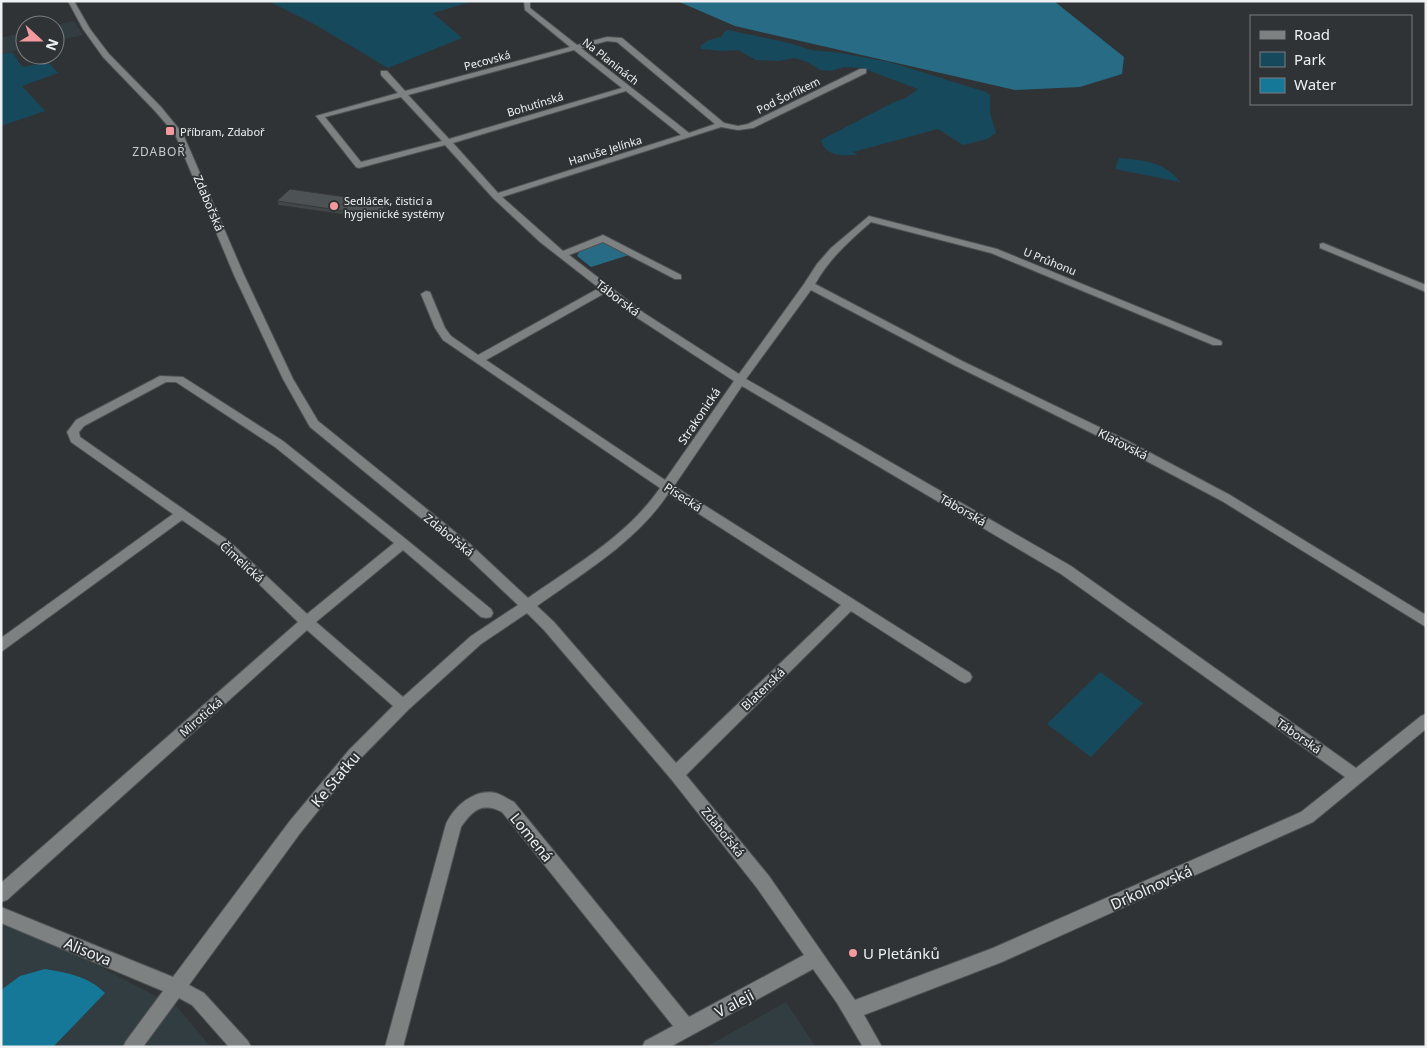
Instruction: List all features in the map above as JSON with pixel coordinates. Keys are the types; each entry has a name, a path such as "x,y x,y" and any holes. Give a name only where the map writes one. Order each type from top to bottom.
{"street":[{"name":"Zdabořská","path":"71,1 88,31 119,70 166,117 179,134 239,275 288,379 314,424 465,547 550,626 676,774 763,882 816,958 872,1047"},
{"name":"Na Planinách","path":"527,1 527,9 534,15 688,136"},
{"name":"Pecovská","path":"404,95 607,39 619,40 721,125"},
{"name":"Pod Šorfíkem","path":"721,125 738,128 750,126 863,71"},
{"name":"Táborská","path":"384,73 496,196 562,255 640,315 740,380 1066,570 1357,777"},
{"name":"Bohutínská","path":"448,142 628,88"},
{"path":"404,95 320,116 359,165 448,142"},
{"name":"Hanuše Jelínka","path":"496,196 721,125"},
{"name":"Strakonická","path":"529,605 626,535 653,507 668,488 740,380 809,286 820,266 834,250 869,219"},
{"name":"U Průhonu","path":"869,219 994,252 1217,343"},
{"path":"562,255 603,238 678,276"},
{"path":"1323,246 1426,289"},
{"name":"Klatovská","path":"809,286 1226,498 1426,622"},
{"path":"478,360 605,289"},
{"name":"Písecká","path":"426,294 440,328 447,338 668,488 965,677"},
{"name":"Čimelická","path":"403,543 279,444 179,379 164,378 80,423 73,432 75,439 224,544 307,622 403,706"},
{"path":"1,646 181,514"},
{"path":"403,543 486,613"},
{"name":"Mirotická","path":"1,894 307,622 403,543"},
{"name":"Blatenská","path":"676,774 850,604"},
{"name":"Ke Statku","path":"132,1047 294,827 354,755 403,706 476,640 499,623 529,605"},
{"name":"Drkolnovská","path":"851,1012 996,956 1308,817 1426,720"},
{"name":"Lomená","path":"394,1047 454,824 464,809 478,802 494,799 508,807 686,1028"},
{"name":"Alisova","path":"1,915 175,987"},
{"name":"V aleji","path":"651,1047 816,958"},
{"path":"175,987 198,999 242,1047"}],"shaded area":[{"path":"677,1 1054,1 1124,57 1122,74 1080,87 1015,90 735,26"},
{"path":"74,21 83,35 65,39 65,23"},
{"path":"15,34 15,50 1,54 1,38"},
{"path":"600,243 607,243 629,255 591,267 577,256 579,252"},
{"path":"1,915 177,1007 211,1047 1,1047"},
{"path":"786,1002 816,1047 706,1047"}],"green space":[{"path":"268,1 474,1 433,13 462,38 388,68 314,24"},
{"path":"728,30 793,44 811,50 841,53 889,62 986,92 990,95 990,113 996,133 987,139 963,145 938,129 853,152 858,155 831,153 823,146 821,140 894,102 906,98 918,89 862,68 844,67 831,71 820,70 807,62 795,58 778,61 756,60 738,50 701,49 700,46 709,40 721,37"},
{"path":"12,52 15,56 15,65 21,65 22,67 51,65 58,73 22,86 45,111 1,126 1,54"},
{"path":"1119,158 1144,161 1160,166 1174,175 1180,182 1115,169"},
{"path":"1100,672 1143,703 1091,757 1047,724"}],"water":[{"path":"45,969 85,979 105,993 53,1047 1,1047 1,990 20,976"}],"building":[{"name":"Sedláček, čisticí a hygienické systémy","path":"290,189 388,203 377,216 277,201"}],"place":[{"name":"Příbram, Zdaboř","path":"170,131"},
{"name":"Sedláček, čisticí a hygienické systémy","path":"334,206"},
{"name":"U Pletánků","path":"853,953"}],"district":[{"name":"ZDABOŘ","path":"159,151"}]}
